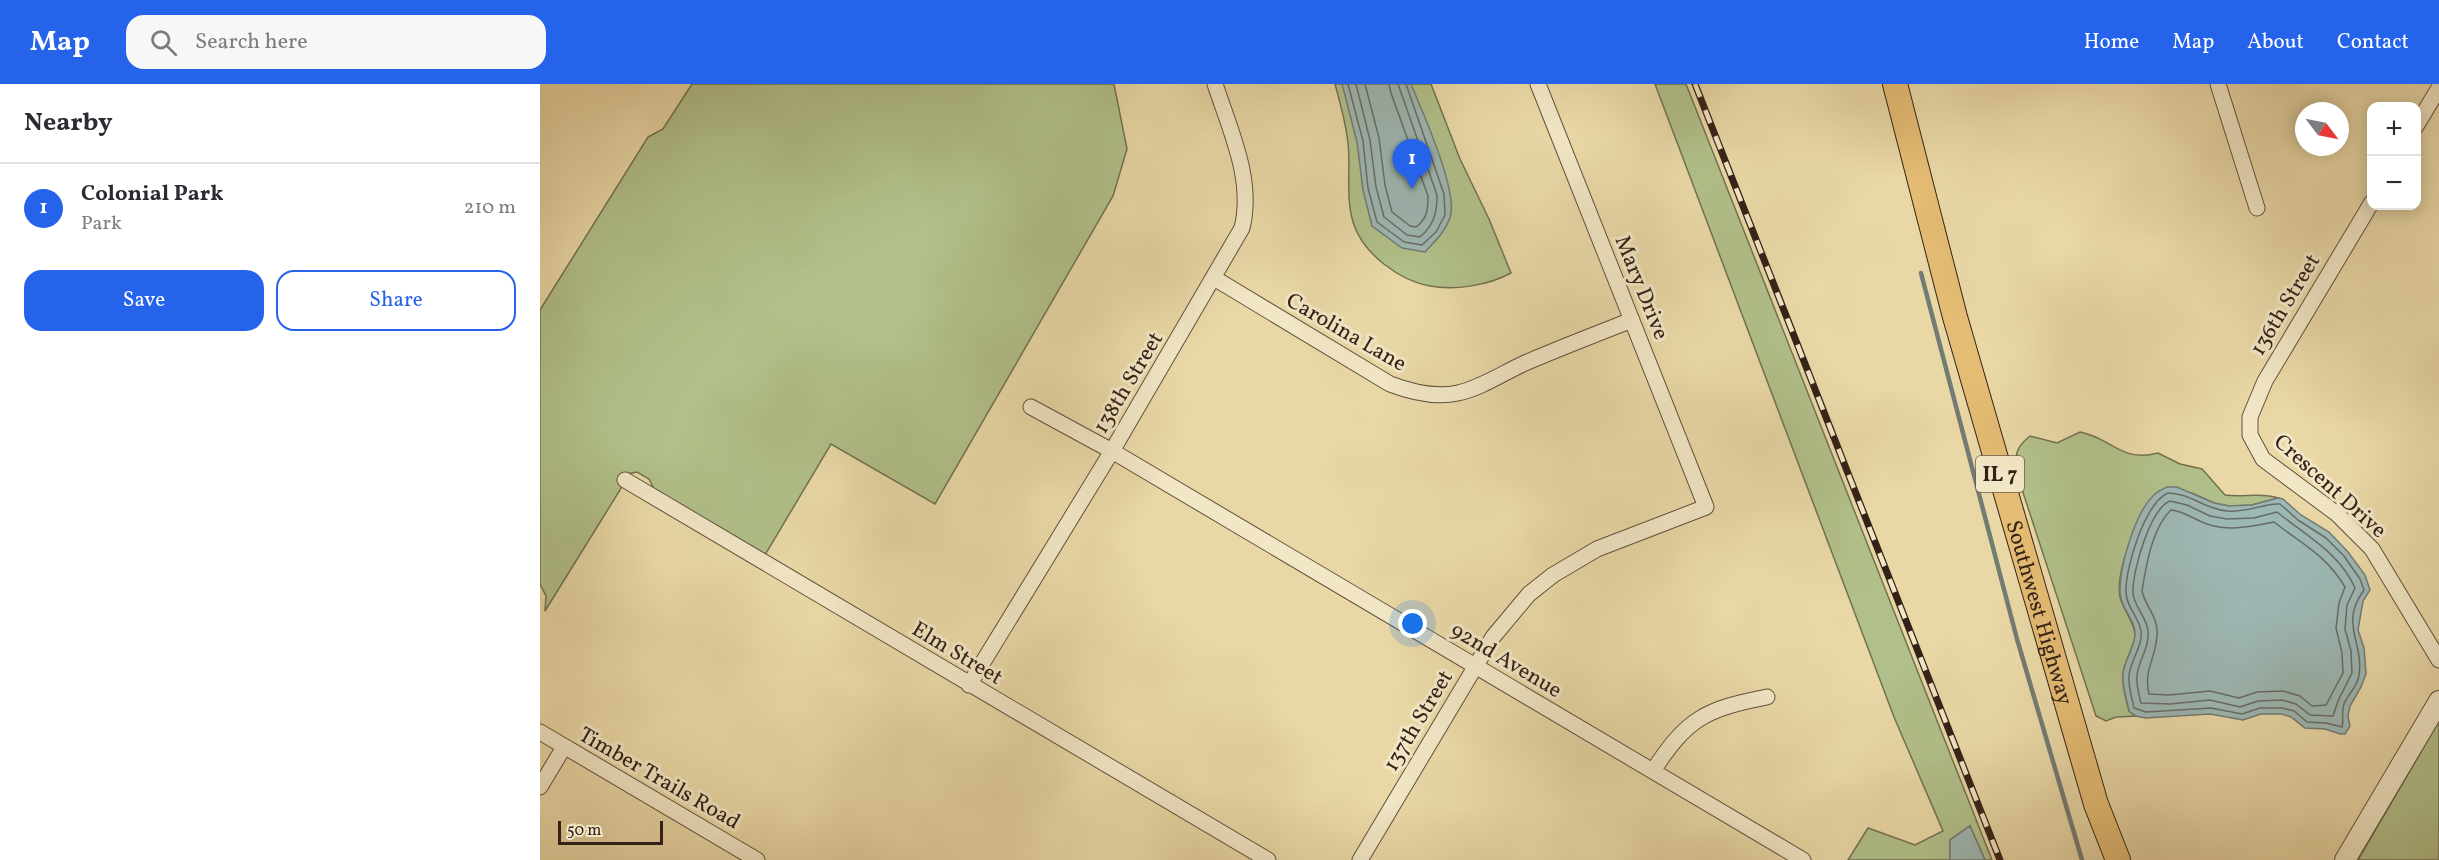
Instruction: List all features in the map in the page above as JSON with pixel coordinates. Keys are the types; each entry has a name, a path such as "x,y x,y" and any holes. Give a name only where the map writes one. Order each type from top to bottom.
{"main road":[{"name":"Southwest Highway","path":"1895,84 1955,317 2096,804 2118,860"}],"street":[{"name":"138th Street","path":"969,685 1112,451 1242,228 1247,211 1244,177 1215,84"},
{"name":"Mary Drive","path":"1538,84 1706,507"},
{"path":"2218,84 2257,208"},
{"path":"2421,118 2439,88"},
{"name":"136th Street","path":"2250,435 2250,417 2265,381 2367,210"},
{"name":"Carolina Lane","path":"1214,278 1390,384 1417,393 1456,393 1471,389 1524,364 1632,320"},
{"name":"92nd Avenue","path":"1031,407 1112,451 1803,860"},
{"name":"Crescent Drive","path":"2250,435 2263,459 2337,514 2373,549 2439,660"},
{"name":"Elm Street","path":"625,480 1268,860"},
{"name":"137th Street","path":"1360,860 1476,667 1509,615 1528,594 1553,575 1597,549 1706,507"},
{"path":"1653,771 1671,743 1698,719 1724,706 1767,697"},
{"path":"2345,860 2439,701"},
{"name":"Timber Trails Road","path":"540,732 756,860"},
{"path":"540,787 564,747"}],"green space":[{"path":"692,84 1114,84 1127,149 1113,196 935,504 831,444 765,555 655,491 649,479 637,472 627,474 620,490 545,611 546,596 540,584 540,310 648,137 663,129"},
{"path":"1335,84 1431,84 1460,159 1489,219 1511,273 1493,281 1472,286 1450,288 1430,286 1395,272 1375,256 1359,236 1351,215 1347,136"},
{"path":"1655,84 1686,84 1992,860 1985,860 1970,826 1950,840 1950,860 1848,860 1868,828 1915,845 1943,831 1894,717"},
{"path":"2080,432 2125,452 2135,455 2158,453 2180,464 2202,469 2225,495 2265,495 2278,498 2252,505 2229,506 2214,503 2192,493 2159,491 2152,499 2130,541 2119,586 2120,597 2135,635 2125,664 2123,679 2129,711 2136,716 2116,717 2106,721 2096,716 2016,467 2019,448 2030,436 2057,443"},
{"path":"2439,721 2439,860 2358,860"}],"water":[{"path":"1342,84 1411,84 1445,171 1451,206 1450,218 1445,228 1425,252 1402,248 1372,226 1363,190 1357,142"},
{"path":"2167,487 2177,487 2214,503 2229,506 2252,505 2278,498 2283,499 2301,515 2329,532 2365,575 2370,590 2363,601 2358,630 2364,648 2366,674 2350,706 2348,716 2350,726 2345,734 2325,729 2305,728 2291,717 2282,714 2261,714 2243,720 2210,714 2145,718 2129,711 2123,674 2133,645 2135,630 2122,603 2120,582 2122,569 2134,528 2146,505 2154,495"},
{"path":"1970,826 1985,860 1950,860 1950,840"}],"waterway":[{"path":"1921,273 2017,639 2082,860"}],"railway":[{"path":"1695,84 2000,860"}],"place":[{"name":"Colonial Park","path":"1412,189"}]}
